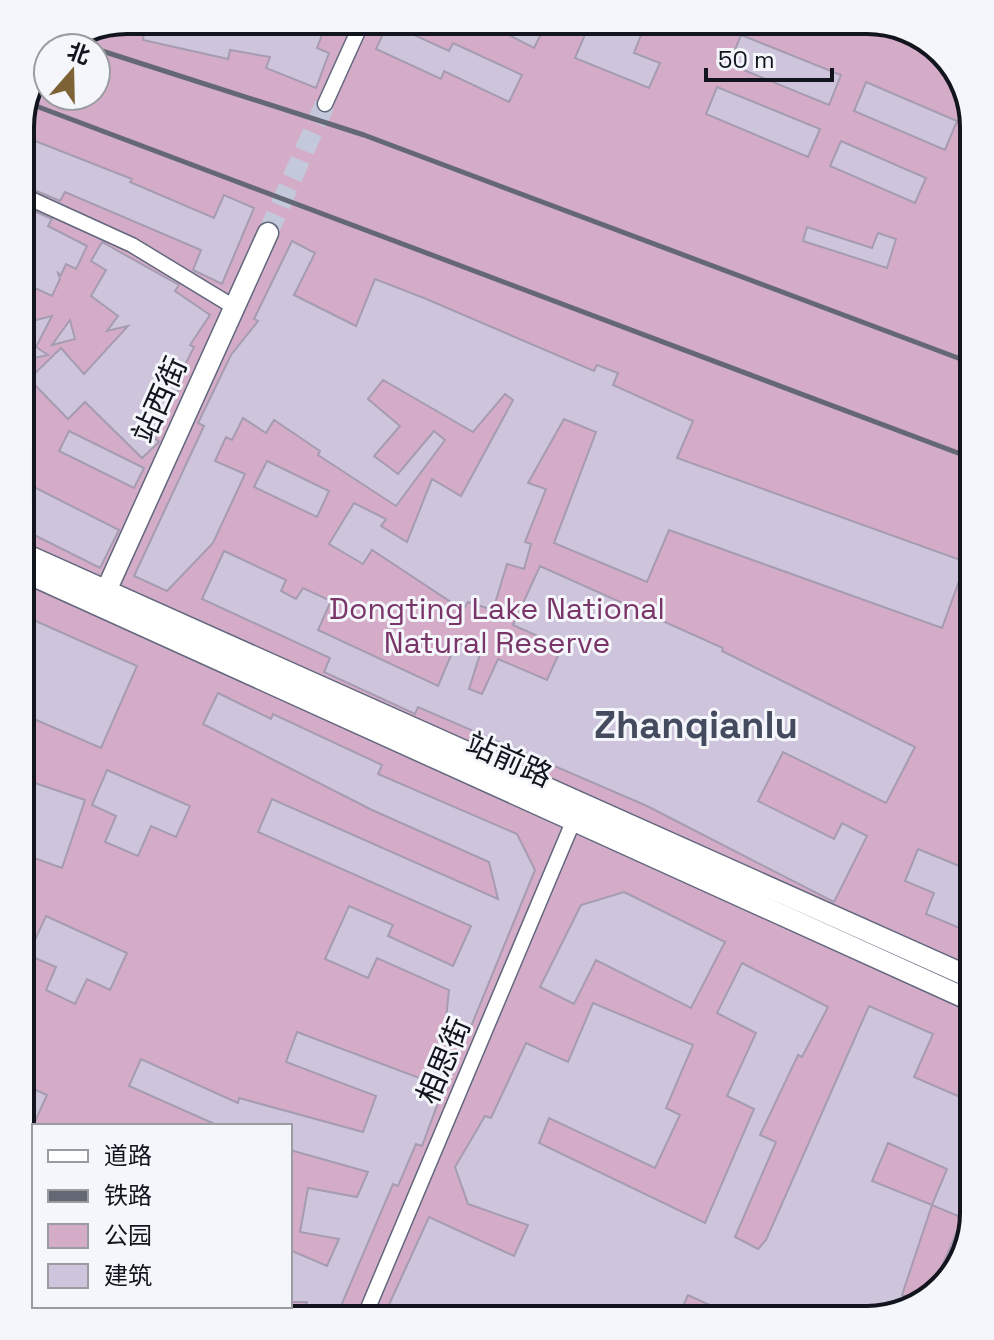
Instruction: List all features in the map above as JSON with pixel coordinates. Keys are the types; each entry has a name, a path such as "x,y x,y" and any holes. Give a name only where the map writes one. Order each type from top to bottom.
{"main road":[{"name":"站西街","path":"106,591 268,233"},
{"name":"站前路","path":"34,558 960,973"},
{"name":"站前路","path":"34,576 960,996"}],"street":[{"path":"325,104 357,34"},
{"path":"34,200 132,245 234,307"},
{"name":"相思街","path":"369,1306 573,822"}],"green space":[{"name":"Dongting Lake National Natural Reserve","path":"127,34 873,34 914,46 944,75 955,97 960,127 960,1213 957,1237 950,1254 937,1274 919,1290 891,1303 867,1306 292,1306 292,1124 34,1124 36,112 112,112 112,36"}],"building":[{"path":"144,34 322,34 317,48 329,53 316,88 266,68 270,57 230,50 228,59 143,40"},
{"path":"383,34 412,34 449,51 453,43 522,75 509,102 444,71 441,79 376,49"},
{"path":"507,34 541,34 534,48"},
{"path":"585,34 641,34 634,53 660,63 649,88 575,58"},
{"path":"741,35 841,75 829,105 729,64"},
{"path":"866,82 957,121 945,150 854,111"},
{"path":"717,87 820,129 808,157 706,114"},
{"path":"34,140 132,179 130,182 214,218 224,195 254,208 222,284 193,270 201,250 65,192 60,201 34,190"},
{"path":"841,141 926,178 915,203 830,166"},
{"path":"34,211 52,219 48,226 87,246 76,269 66,264 61,275 58,273 60,279 52,296 34,288"},
{"path":"807,227 872,248 878,233 896,239 887,268 803,241"},
{"path":"292,241 315,253 294,295 356,326 375,279 594,371 597,365 618,373 613,385 693,421 677,458 960,560 960,578 942,628 669,530 647,582 554,543 596,432 564,419 528,483 546,489 525,542 531,544 524,569 507,564 493,610 468,602 463,610 372,550 363,564 329,544 354,503 386,519 381,526 407,542 432,479 461,496 513,400 505,394 473,432 383,380 368,399 400,426 374,456 398,474 434,431 445,440 396,506 318,455 320,451 274,420 266,433 243,418 232,440 226,437 215,461 245,474 213,543 167,591 134,576 204,426 198,423 231,355 258,321 254,319"},
{"path":"102,242 179,285 175,291 210,315 190,345 194,347 178,379 182,383 154,437 159,442 142,458 85,402 68,419 34,384 34,374 61,348 84,374 128,326 107,331 118,316 91,296 106,270 91,261"},
{"path":"52,316 36,347 48,355 34,358 34,320"},
{"path":"70,320 75,339 52,345"},
{"path":"69,431 144,468 134,488 59,451"},
{"path":"267,461 329,491 317,517 254,487"},
{"path":"34,487 119,530 100,568 34,535"},
{"path":"224,551 286,580 281,591 296,599 303,588 331,601 318,630 438,686 457,641 481,651 469,689 482,694 498,659 547,680 562,647 513,625 540,566 723,648 722,651 915,747 886,803 783,752 758,801 834,839 842,823 867,836 834,902 647,806 418,707 415,714 324,672 330,658 202,599"},
{"path":"34,620 137,666 101,748 34,719"},
{"path":"218,693 271,719 273,714 382,765 378,774 517,834 535,870 470,1029 446,1019 449,990 377,958 368,978 325,959 349,906 393,925 388,936 453,966 471,926 258,832 272,799 498,899 489,862 372,810 203,724"},
{"path":"107,770 190,806 176,837 151,826 138,856 105,842 116,816 92,805"},
{"path":"34,783 85,800 62,868 34,858"},
{"path":"918,849 960,866 960,928 926,914 934,893 905,881"},
{"path":"624,892 725,942 691,1008 596,960 574,1004 540,987 581,905"},
{"path":"46,916 127,953 110,990 87,979 75,1004 46,990 56,967 34,958 34,942"},
{"path":"742,963 828,1007 802,1057 798,1055 760,1135 776,1142 735,1237 758,1249 766,1240 869,1006 933,1034 914,1077 960,1097 960,1217 932,1205 902,1295 906,1297 867,1306 712,1306 688,1295 683,1306 388,1306 429,1217 514,1256 528,1225 468,1204 455,1167 485,1116 491,1118 526,1043 568,1062 593,1003 693,1045 666,1108 680,1115 655,1168 549,1118 539,1143 705,1223 754,1109 727,1096 756,1033 717,1013","holes":["888,1143 947,1169 932,1205 872,1181"]},
{"path":"297,1032 422,1079 427,1065 449,1073 422,1146 416,1144 398,1186 393,1184 341,1306 305,1306 307,1302 292,1302 292,1251 327,1266 339,1239 300,1232 308,1188 357,1197 368,1172 292,1151 292,1124 214,1124 129,1086 141,1059 238,1103 239,1098 363,1132 376,1096 286,1062"},
{"path":"34,1089 47,1095 34,1124"},
{"path":"958,1228 950,1254 940,1270"}],"tunnel":[{"path":"268,233 325,104"}],"railway":[{"path":"112,54 364,135 960,359"},
{"path":"36,106 960,454"}],"district":[{"name":"Zhanqianlu","path":"696,725"}]}
